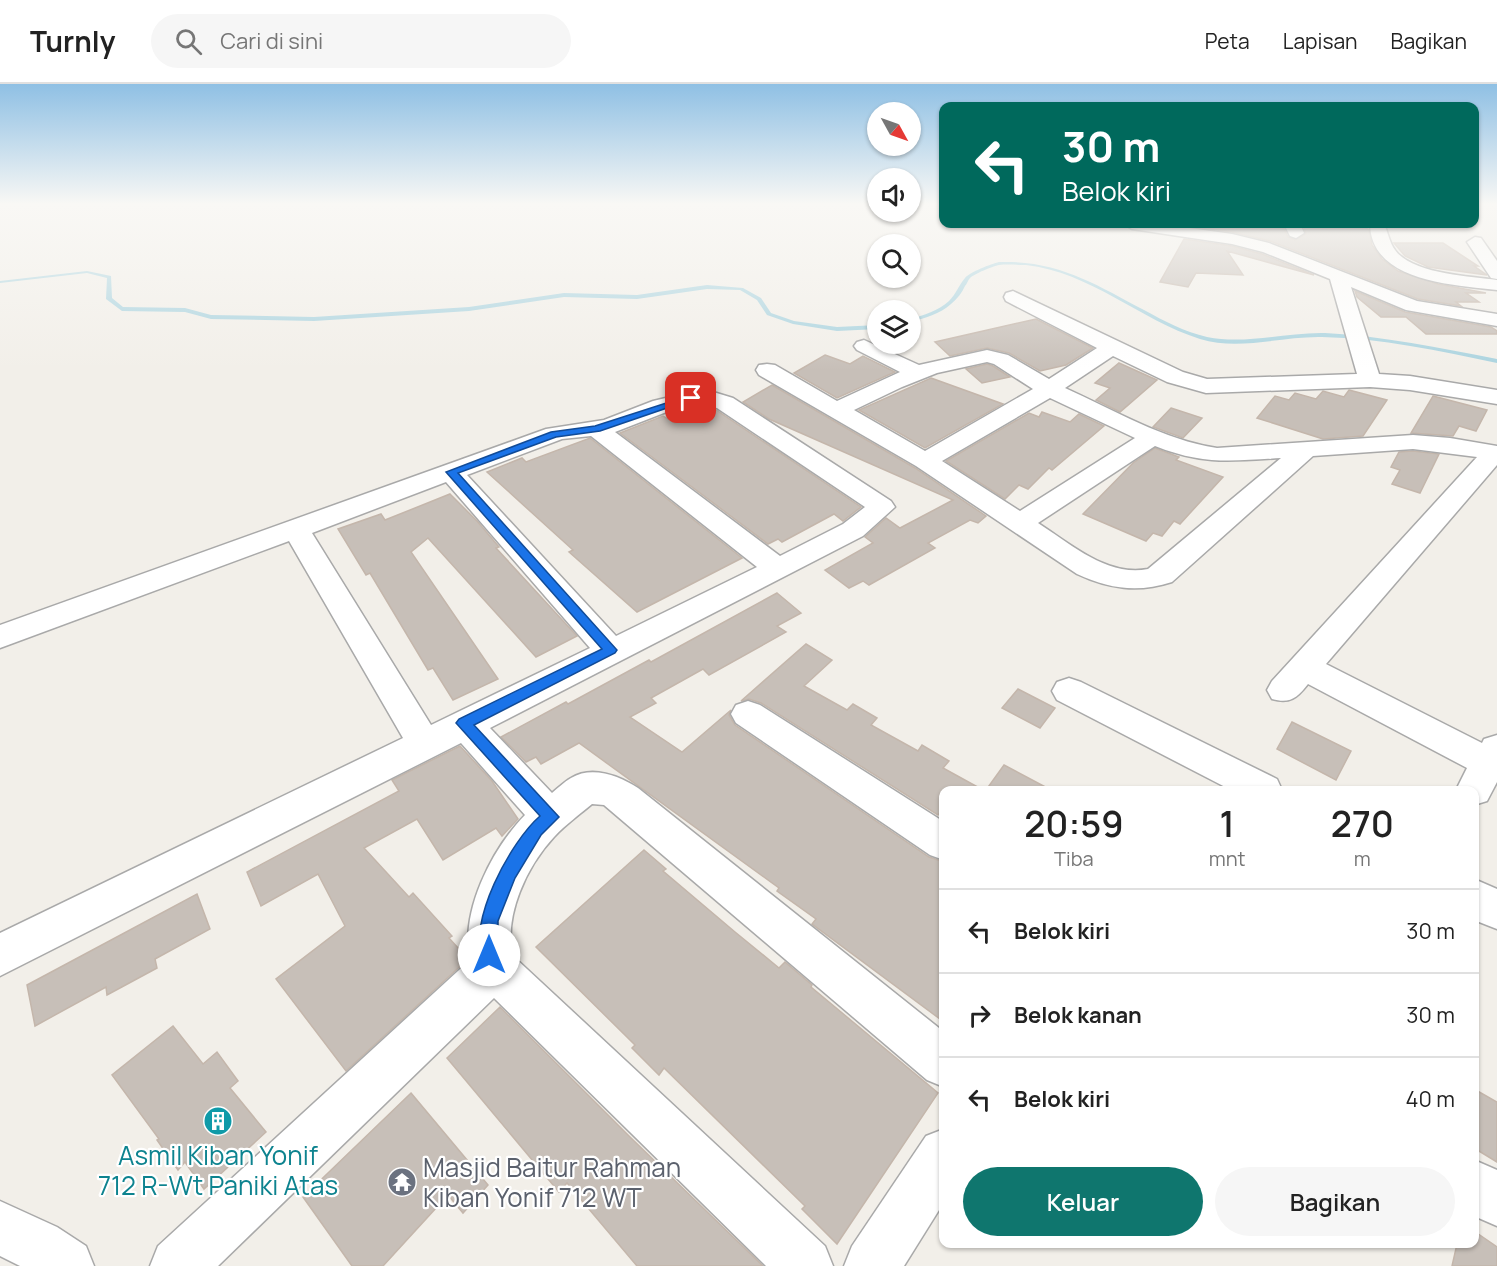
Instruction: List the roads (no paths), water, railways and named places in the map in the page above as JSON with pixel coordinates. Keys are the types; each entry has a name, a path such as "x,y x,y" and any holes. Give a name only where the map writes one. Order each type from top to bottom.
{"street":[{"path":"1300,260 1413,306"},
{"path":"1396,260 1434,275 1497,285"},
{"path":"1487,260 1497,274"},
{"path":"1338,276 1370,380"},
{"path":"1344,296 1497,320"},
{"path":"1013,297 1112,348 1175,377 1206,386 1370,380 1410,383 1497,397"},
{"path":"864,346 918,373"},
{"path":"925,461 1049,390 1112,348"},
{"path":"835,411 918,373 979,356 994,357 1049,390 1153,437 1190,451 1216,455 1432,443 1495,453"},
{"path":"767,370 925,461 1086,567 1105,576 1129,581 1149,581 1162,575 1305,450"},
{"path":"0,637 554,434 596,429 691,398 716,398 882,507 853,530 778,569 610,650 0,955"},
{"path":"596,429 778,569"},
{"path":"1019,523 1153,437"},
{"path":"1487,767 1295,679 1495,453"},
{"path":"451,472 610,650"},
{"path":"295,528 424,743"},
{"path":"1070,691 1256,786"},
{"path":"748,714 939,840"},
{"path":"464,723 551,817"},
{"path":"805,1266 494,968 489,955 489,921 508,874 520,852 536,830 585,788 611,790 625,799 939,1059"},
{"path":"1479,900 1497,909"},
{"path":"178,1266 494,968"},
{"path":"872,1266 939,1162"},
{"path":"1479,1189 1497,1200"},
{"path":"0,1228 38,1246 66,1266"}],"waterway":[{"path":"921,318 938,311 951,301 968,277 997,264 1015,263 1065,272 1089,282 1180,330 1204,338 1219,341 1250,341 1311,335 1348,337 1412,345 1497,361"},
{"path":"0,282 87,272 109,277 109,299 122,309 185,310 211,317 314,319 469,309 564,295 637,297 707,287 741,289 759,299 769,314 793,322 837,329 867,328"}],"place":[{"name":"Asmil Kiban Yonif 712 R-Wt Paniki Atas","path":"218,1121"},
{"name":"Masjid Baitur Rahman Kiban Yonif 712 WT","path":"402,1182"}]}
